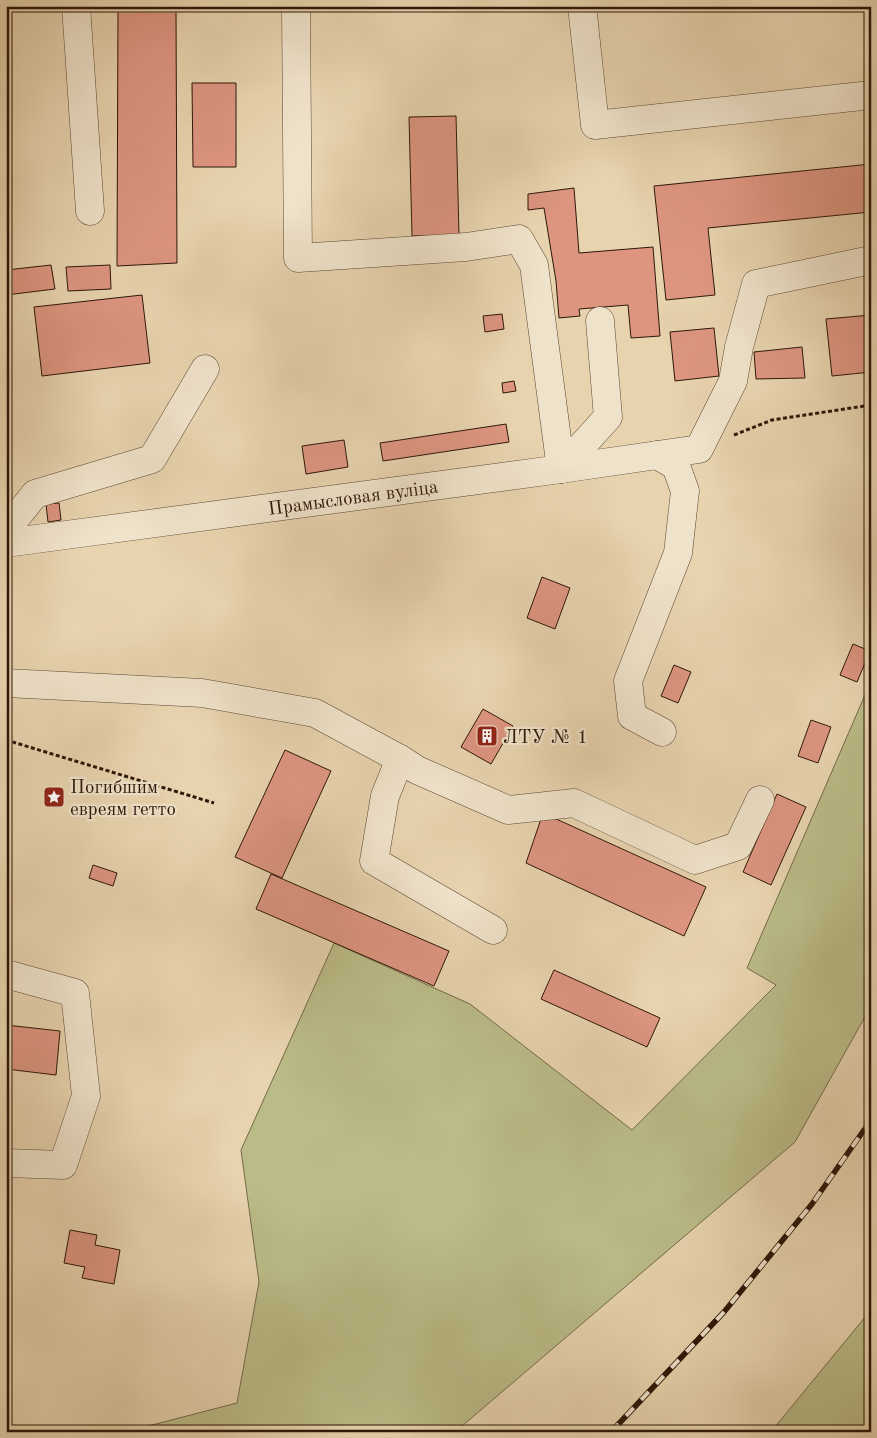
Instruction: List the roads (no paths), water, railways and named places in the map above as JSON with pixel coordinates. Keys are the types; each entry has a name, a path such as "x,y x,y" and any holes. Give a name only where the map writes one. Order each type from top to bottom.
{"street":[{"path":"76,6 90,211"},
{"path":"582,6 595,125 871,95"},
{"path":"296,8 298,258 466,247 518,239 534,266 561,469"},
{"name":"Прамысловая вуліца","path":"6,543 699,449 733,380 739,347 756,284 871,260"},
{"path":"561,469 608,417 600,322"},
{"path":"6,530 35,494 152,458 205,369"},
{"path":"657,455 676,466 686,491 678,552 628,681 632,716 662,732"},
{"path":"6,683 202,693 315,712 417,770 508,810 574,803 695,860 738,846 760,800"},
{"path":"400,759 385,796 374,861 493,930"},
{"path":"6,974 75,993 86,1096 63,1165 6,1163"}],"railway":[{"path":"611,1432 724,1312 812,1204 871,1120"}],"place":[{"name":"ЛТУ № 1","path":"487,736"},
{"name":"Погибшим евреям гетто","path":"54,797"}]}
